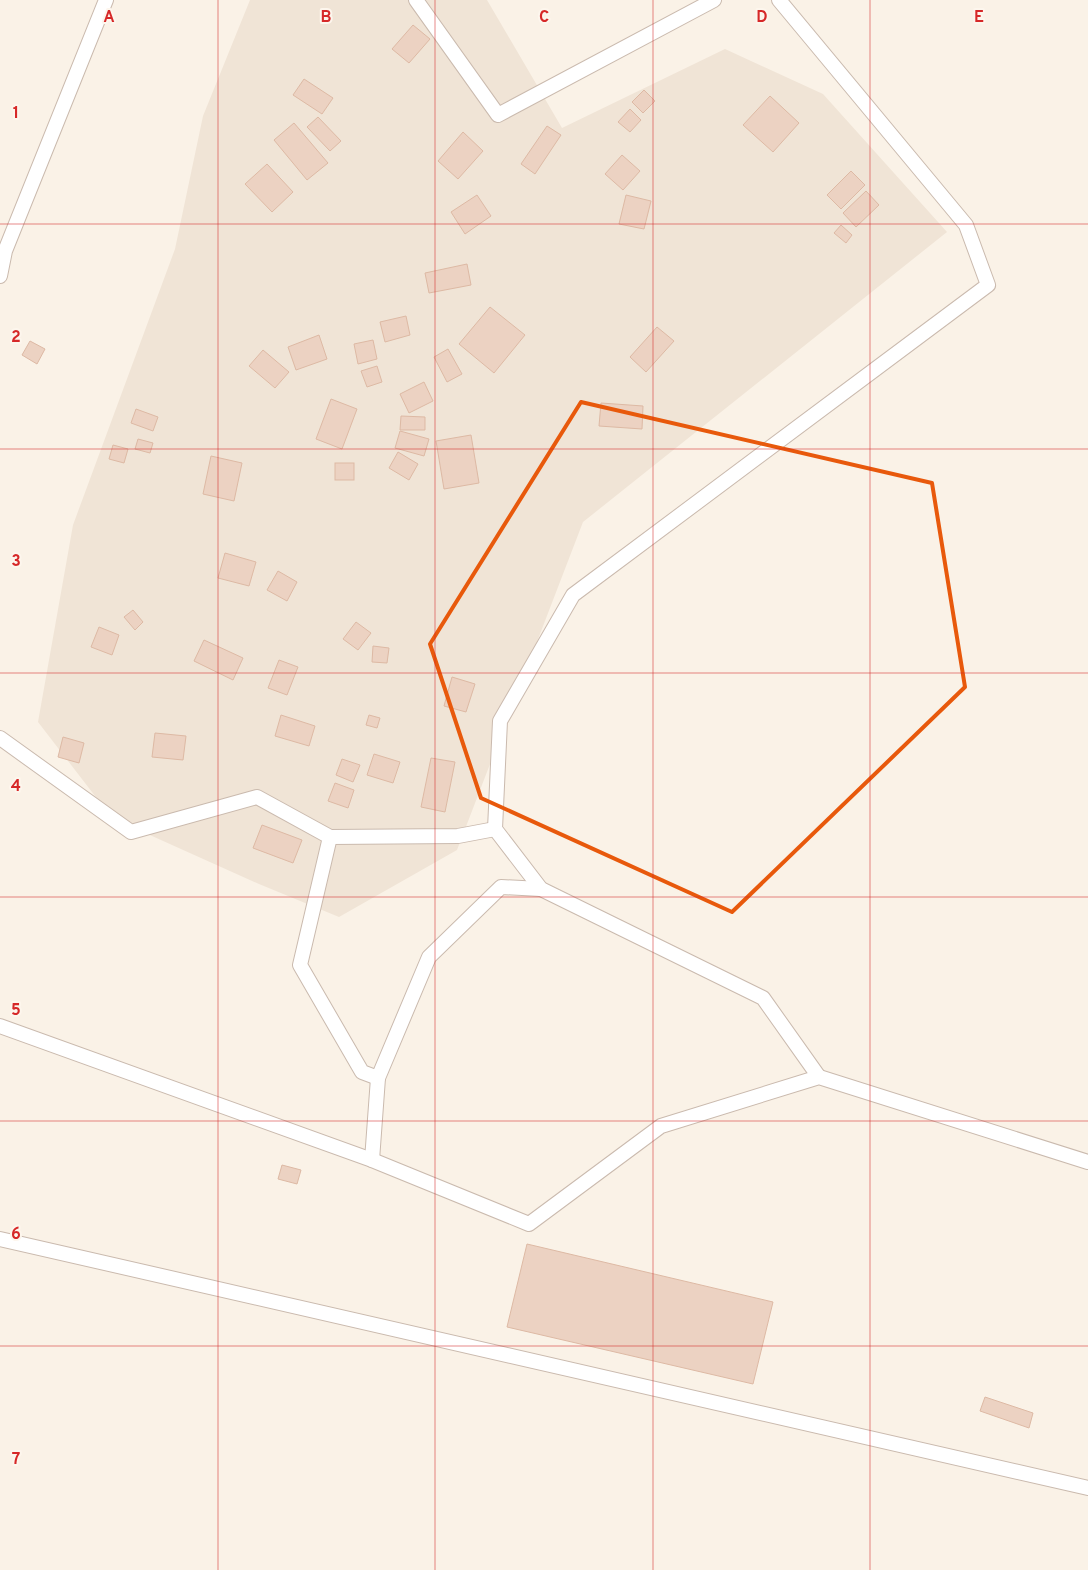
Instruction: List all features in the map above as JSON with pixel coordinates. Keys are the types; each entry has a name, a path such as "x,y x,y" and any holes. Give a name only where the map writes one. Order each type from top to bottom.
{"lane":[{"path":"0,276 5,251 106,0"},
{"path":"416,0 498,116 714,0"},
{"path":"541,889 495,829 500,722 573,595 988,285 966,225 779,0"},
{"path":"0,738 131,832 257,797 330,837 458,836 495,829"},
{"path":"330,837 300,965 362,1072 378,1078"},
{"path":"372,1160 378,1078 428,957 501,887 541,889 763,998 819,1077"},
{"path":"0,1026 372,1160 529,1224 661,1126 819,1077 1088,1162"},
{"path":"0,1238 1088,1488"}],"highlighted area":[{"path":"581,402 932,483 965,687 732,912 481,798 430,644"}],"shaded area":[{"path":"250,0 487,0 562,128 725,49 823,94 947,232 583,522 457,850 339,917 259,884 112,818 38,722 73,525 175,249 203,116"}],"building":[{"path":"413,25 430,39 409,63 392,49"},
{"path":"304,79 333,98 322,114 293,95"},
{"path":"644,90 655,101 643,113 632,102"},
{"path":"770,96 799,123 773,152 743,125"},
{"path":"630,109 641,120 630,132 618,122"},
{"path":"318,117 341,141 330,151 307,127"},
{"path":"294,123 328,163 307,180 274,140"},
{"path":"547,126 561,135 535,174 521,164"},
{"path":"463,132 483,151 458,179 438,161"},
{"path":"622,155 640,171 623,190 605,174"},
{"path":"267,164 293,192 272,212 245,184"},
{"path":"851,171 865,185 841,209 827,195"},
{"path":"866,191 879,205 856,227 843,213"},
{"path":"477,195 491,216 465,234 451,212"},
{"path":"626,195 651,201 644,229 619,224"},
{"path":"841,225 852,235 846,243 834,233"},
{"path":"467,264 471,285 429,293 425,273"},
{"path":"490,307 525,335 494,373 459,344"},
{"path":"406,316 410,335 385,342 380,322"},
{"path":"657,327 674,341 646,372 630,357"},
{"path":"319,335 327,359 296,370 288,347"},
{"path":"373,340 377,359 358,364 354,344"},
{"path":"30,341 45,349 37,364 22,355"},
{"path":"448,349 462,374 447,382 434,357"},
{"path":"263,350 289,372 275,388 249,366"},
{"path":"377,366 382,382 367,387 361,371"},
{"path":"424,382 433,401 409,413 400,394"},
{"path":"331,399 357,409 342,449 316,439"},
{"path":"601,403 643,406 642,429 599,426"},
{"path":"136,409 158,417 153,431 131,423"},
{"path":"401,416 425,417 425,430 400,430"},
{"path":"400,431 429,439 424,456 395,448"},
{"path":"471,435 479,483 444,489 436,441"},
{"path":"138,439 153,443 150,453 135,449"},
{"path":"113,445 128,449 124,463 109,459"},
{"path":"398,452 418,464 409,480 389,468"},
{"path":"211,456 242,463 234,501 203,494"},
{"path":"335,463 354,463 354,480 335,480"},
{"path":"225,553 256,562 249,586 218,578"},
{"path":"278,571 297,582 287,601 267,590"},
{"path":"133,610 143,622 135,630 124,617"},
{"path":"356,622 371,633 358,650 343,639"},
{"path":"99,627 119,635 112,655 91,647"},
{"path":"204,640 243,658 233,680 194,661"},
{"path":"373,646 389,648 387,663 372,662"},
{"path":"279,660 298,667 287,695 268,688"},
{"path":"452,677 475,684 466,712 444,706"},
{"path":"281,715 315,726 309,746 275,736"},
{"path":"369,715 380,718 377,728 366,725"},
{"path":"155,733 186,736 183,760 152,757"},
{"path":"63,737 84,743 79,763 58,757"},
{"path":"374,754 400,762 393,783 367,775"},
{"path":"431,758 455,762 445,812 421,807"},
{"path":"342,759 360,765 353,782 336,775"},
{"path":"335,783 354,790 348,808 328,801"},
{"path":"262,825 302,840 293,863 253,848"},
{"path":"282,1165 301,1170 297,1184 278,1179"},
{"path":"527,1244 773,1302 753,1384 507,1327"},
{"path":"985,1397 1033,1413 1029,1428 980,1411"}]}
